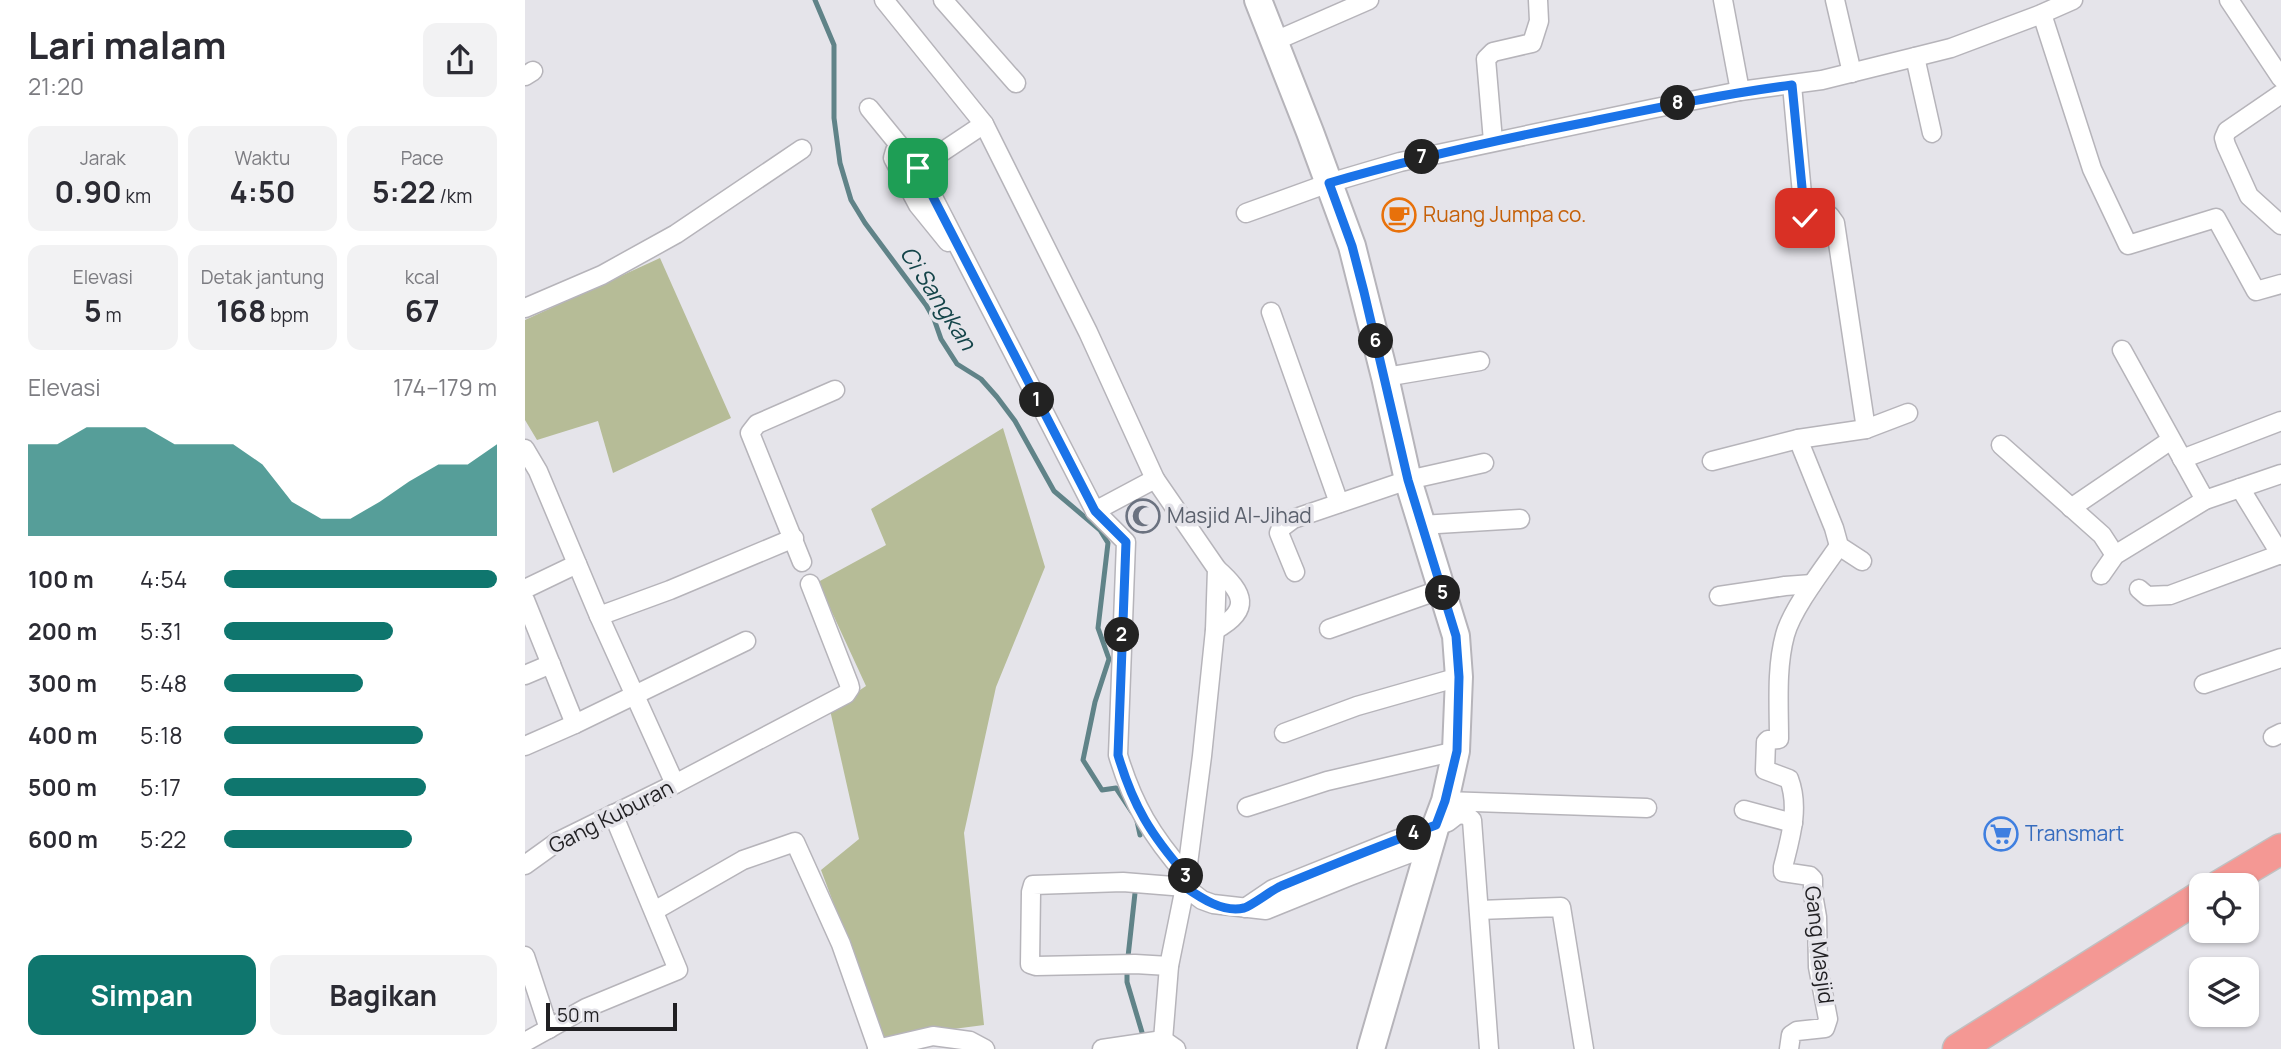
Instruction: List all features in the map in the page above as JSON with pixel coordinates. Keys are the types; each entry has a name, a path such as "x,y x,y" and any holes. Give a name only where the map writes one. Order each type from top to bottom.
{"highway":[{"path":"2241,873 2281,849"},
{"path":"1958,1049 2189,904"}],"main road":[{"path":"1258,0 1352,246 1408,480 1456,636 1459,677 1457,751 1371,1049"}],"street":[{"path":"884,0 984,124 1088,331 1155,479 1217,569 1215,630 1186,881 1155,1044 1102,1049"},
{"path":"943,0 1016,83"},
{"path":"1275,41 1369,0"},
{"path":"1493,141 1486,59 1493,51 1532,43 1539,21 1538,0"},
{"path":"1723,0 1740,91"},
{"path":"1835,0 1851,73"},
{"path":"1246,213 1329,183 1400,162 1740,91 1792,85 1851,73 1951,48 2073,0"},
{"path":"2229,0 2281,78"},
{"path":"2042,14 2092,169 2128,245 2216,218 2256,291 2281,284"},
{"path":"1915,57 1932,133"},
{"path":"1792,85 1804,216 1808,219 1830,216 1835,223 1867,429"},
{"path":"2279,219 2249,196 2224,138 2227,131 2281,94"},
{"path":"869,107 918,168 1095,511 1126,542 1118,755 1125,779 1146,824 1202,900 1232,908 1265,910 1408,854 1437,825 1647,808"},
{"path":"918,168 984,124"},
{"path":"900,146 893,158 918,205 968,266"},
{"path":"525,308 602,275 676,234 802,149"},
{"path":"1271,312 1339,503"},
{"path":"2122,350 2205,500"},
{"path":"1385,377 1480,361"},
{"path":"802,562 750,433 757,424 835,390"},
{"path":"1712,461 1798,439 1867,429 1908,413"},
{"path":"2182,459 2281,421"},
{"path":"1798,439 1839,546 1862,561"},
{"path":"2071,508 2171,440"},
{"path":"2001,445 2102,535 2115,555"},
{"path":"525,449 538,471 674,785"},
{"path":"1295,572 1279,533 1281,528 1293,519 1408,480 1484,463"},
{"path":"2101,575 2115,555 2205,500 2281,474"},
{"path":"1095,511 1155,479"},
{"path":"2139,589 2147,596 2170,595 2281,554 2240,488"},
{"path":"1421,525 1520,519"},
{"path":"599,616 670,590 794,538"},
{"path":"1719,596 1812,584 1839,546"},
{"path":"525,590 577,564"},
{"name":"Gang Kuburan","path":"525,865 557,842 674,785 848,691 849,684 810,584"},
{"name":"Gang Masjid","path":"1789,1049 1791,1035 1797,1031 1825,1027 1828,1019 1818,967 1813,879 1810,876 1783,872 1793,823 1791,781 1765,770 1766,740 1779,739 1780,672 1785,634 1812,584"},
{"path":"1329,629 1442,589"},
{"path":"525,600 575,724"},
{"path":"525,746 746,641"},
{"path":"2204,684 2281,658"},
{"path":"525,675 551,664"},
{"path":"1284,733 1357,706 1459,677"},
{"path":"1247,807 1327,781 1457,751"},
{"path":"1744,810 1793,823"},
{"path":"525,1042 586,1008 677,972 613,814"},
{"path":"1245,908 1273,889 1465,814 1472,820 1489,1049"},
{"path":"654,911 743,860 795,842 842,944 877,1049 933,1036 970,1041 980,1048"},
{"path":"1169,966 1111,964 1036,967 1030,964 1033,885 1186,881"},
{"path":"1479,910 1561,908 1584,1049"},
{"path":"525,956 549,1029"}],"green space":[{"path":"660,258 731,418 613,473 598,421 537,440 525,420 525,320"},
{"path":"1003,428 1045,567 996,687 964,833 984,1025 884,1038 821,870 859,839 830,710 866,686 818,582 886,545 871,509"}],"waterway":[{"name":"Ci Sangkan","path":"815,0 834,45 834,118 840,163 851,200 926,305 941,339 957,364 981,379 997,397 1015,421 1054,491 1100,530 1108,543 1098,628 1109,659 1095,702 1083,760 1102,790 1116,788 1132,812"},
{"name":"Ci Sangkan","path":"1137,821 1140,835"},
{"name":"Ci Sangkan","path":"1135,893 1127,982 1144,1039"}],"place":[{"name":"Ruang Jumpa co.","path":"1399,215"},
{"name":"Masjid Al-Jihad","path":"1143,516"},
{"name":"Transmart","path":"2001,834"}],"route":[{"path":"918,168 1095,511 1126,542 1118,755 1125,779 1155,839 1186,875 1185,887 1202,900 1232,908 1245,908 1273,889 1436,825 1445,801 1457,751 1459,651 1453,619 1408,480 1352,246 1329,183 1400,162 1493,141 1740,91 1792,85 1805,218"}]}
